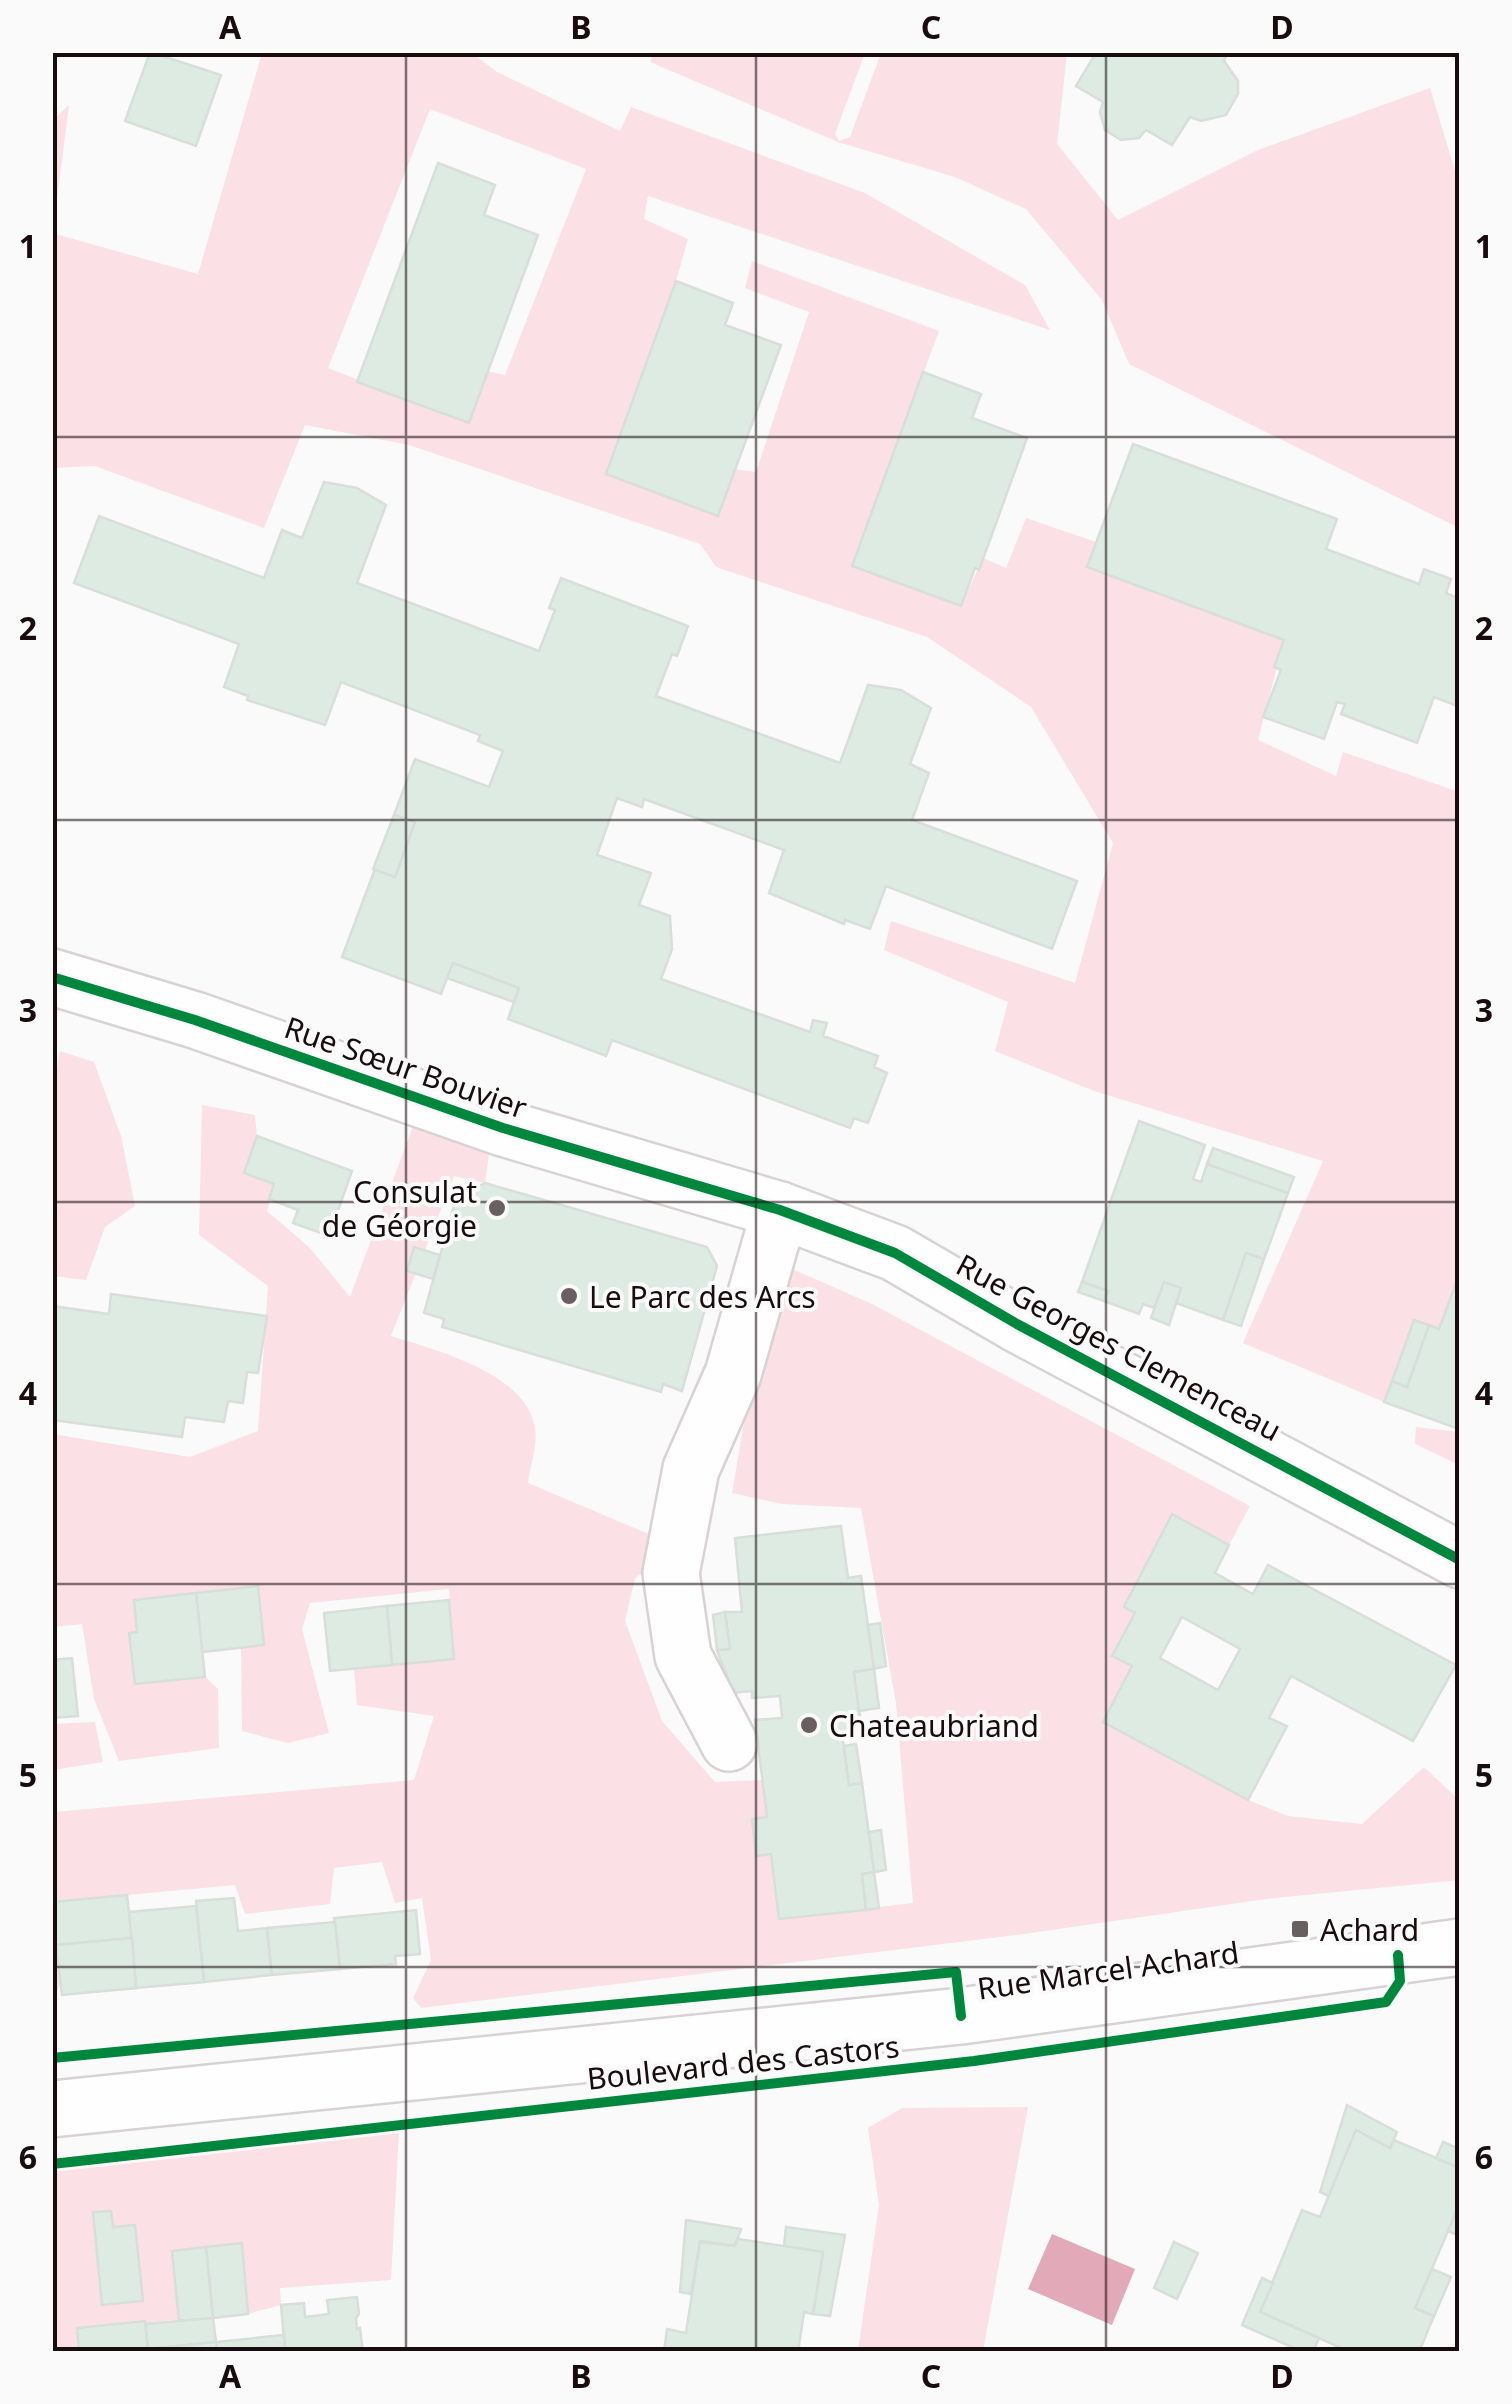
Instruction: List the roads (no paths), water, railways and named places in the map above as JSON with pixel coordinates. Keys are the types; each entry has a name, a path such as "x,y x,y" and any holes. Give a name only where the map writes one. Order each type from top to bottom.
{"street":[{"name":"Rue Sœur Bouvier","path":"52,976 195,1020 502,1128 763,1204"},
{"name":"Rue Georges Clemenceau","path":"763,1204 896,1253 1017,1324 1460,1560"},
{"path":"730,1743 683,1656 671,1574 691,1469 733,1374 763,1204"},
{"name":"Rue Marcel Achard","path":"52,2109 961,2016 1460,1947"}],"place":[{"name":"Consulat de Géorgie","path":"497,1208"},
{"name":"Le Parc des Arcs","path":"569,1296"},
{"name":"Chateaubriand","path":"809,1725"},
{"name":"Achard","path":"1300,1929"}]}
